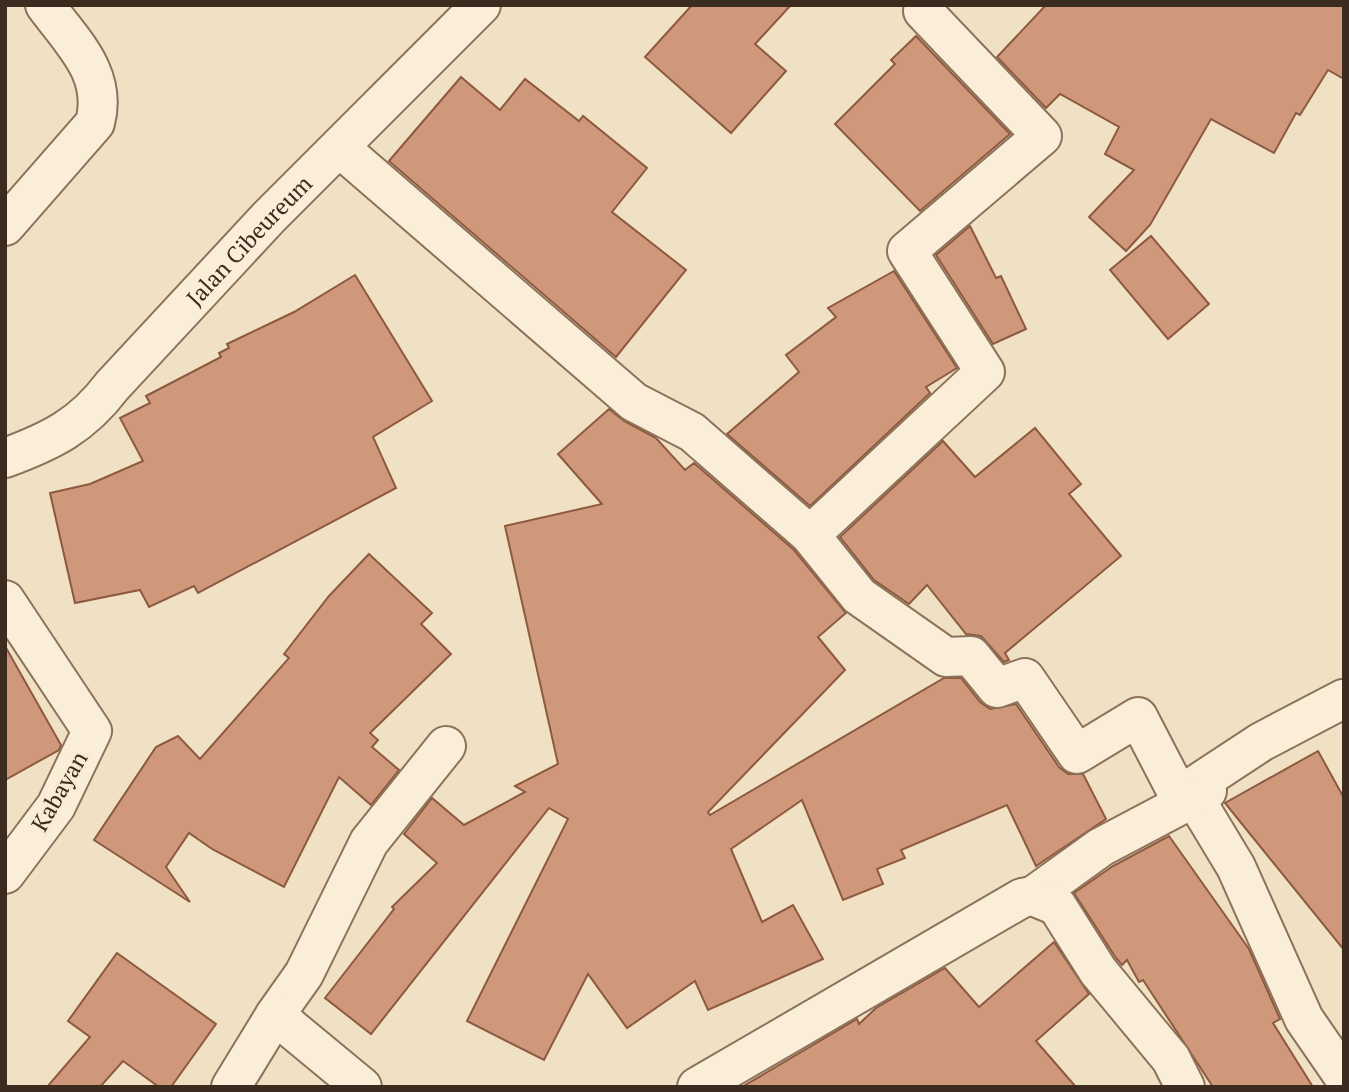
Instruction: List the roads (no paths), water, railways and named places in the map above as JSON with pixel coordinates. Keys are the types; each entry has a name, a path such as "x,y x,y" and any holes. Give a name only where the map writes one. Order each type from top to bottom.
{"street":[{"path":"5,226 95,123 99,106 100,92 87,63 46,5"},
{"name":"Jalan Cibeureum","path":"5,458 42,444 94,411 112,386 269,216 481,5"},
{"path":"810,535 985,372 907,251 1042,136 925,7"},
{"path":"340,148 634,402 692,432 810,535 859,596 946,657 971,656 997,688 1025,678 1077,754 1138,717 1179,796 1261,742 1343,699"},
{"name":"Kabayan","path":"5,600 92,731 56,806 5,874"},
{"path":"697,1087 1022,898 1032,896 1101,847 1195,799 1343,699"},
{"path":"231,1087 275,1014 304,974 369,842 446,746"},
{"path":"1195,799 1236,867 1304,1019 1344,1077"},
{"path":"1032,896 1057,906 1098,971 1171,1059 1185,1087"},
{"path":"275,1014 362,1087"}]}
